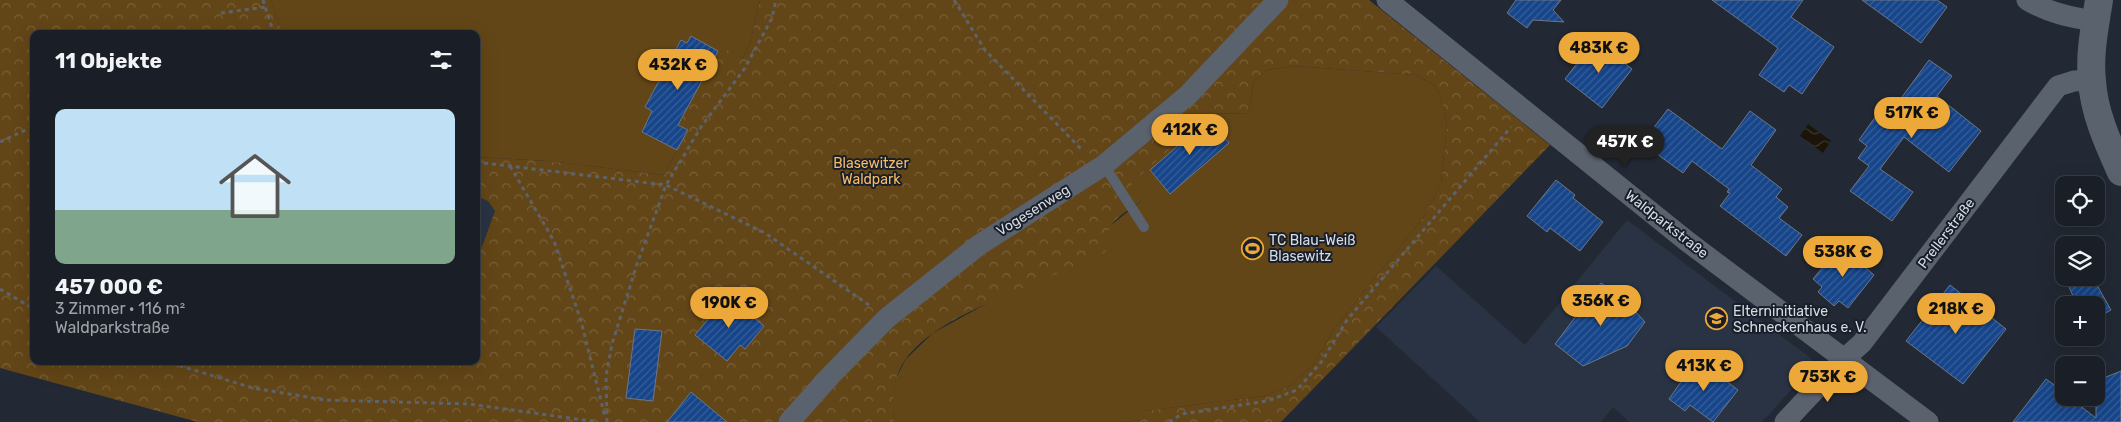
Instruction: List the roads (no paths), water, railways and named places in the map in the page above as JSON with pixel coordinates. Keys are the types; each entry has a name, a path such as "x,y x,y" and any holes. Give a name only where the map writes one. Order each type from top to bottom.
{"main road":[{"path":"2096,21 2092,80 2098,113 2121,172"}],"street":[{"name":"Vogesenweg","path":"789,422 831,375 888,318 979,245 1102,167 1188,95 1278,0"},
{"name":"Waldparkstraße","path":"1387,0 1688,242 1928,422"},
{"path":"2027,0 2068,17 2096,21"},
{"name":"Prellerstraße","path":"1785,422 1844,359 1862,343 2058,86 2074,81 2092,80"}],"lane":[{"path":"1102,167 1144,227"}],"water":[{"path":"1808,124 1831,141 1823,153 1800,136"}],"place":[{"name":"TC Blau-Weiß Blasewitz","path":"1253,248"},
{"name":"Elterninitiative Schneckenhaus e. V.","path":"1717,319"}],"park label":[{"name":"Blasewitzer Waldpark","path":"871,172"}]}
